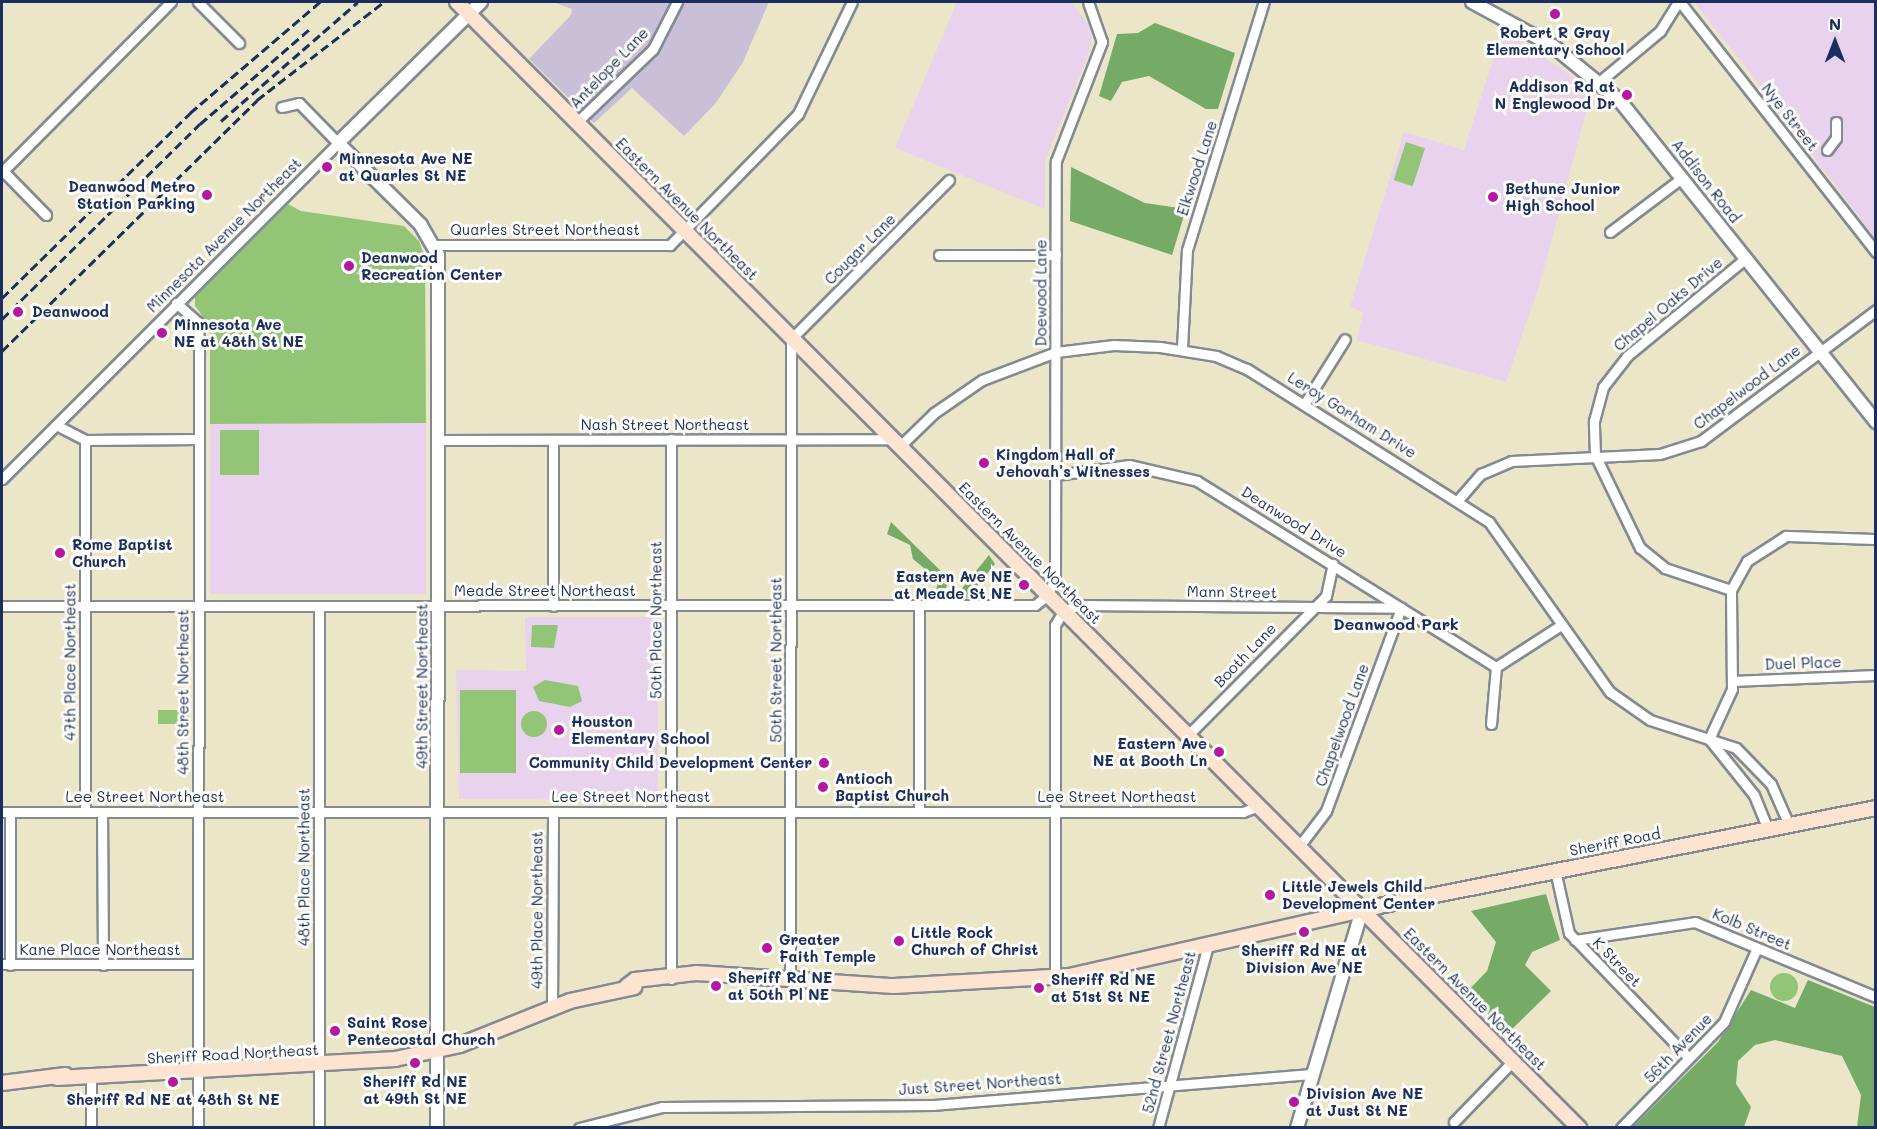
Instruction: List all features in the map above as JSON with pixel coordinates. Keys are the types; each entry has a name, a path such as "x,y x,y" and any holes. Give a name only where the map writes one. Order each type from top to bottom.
{"main road":[{"name":"Eastern Avenue Northeast","path":"457,2 791,339 1300,845 1579,1128"},
{"name":"Sheriff Road","path":"1362,910 1875,808"},
{"name":"Sheriff Road Northeast","path":"2,1083 319,1063 438,1048 480,1036 552,1008 627,986 671,977 715,976 931,986 1055,976 1105,968 1362,910"}],"street":[{"path":"46,215 2,171 171,2"},
{"path":"198,2 239,43"},
{"path":"468,13 481,2"},
{"name":"Antelope Lane","path":"577,122 653,49 677,2"},
{"name":"Quarles Street Northeast","path":"281,107 299,104 435,245 670,246 798,114 852,2"},
{"name":"Doewood Lane","path":"1048,595 1055,577 1056,161 1102,42 1088,2"},
{"name":"Elkwood Lane","path":"1182,348 1187,250 1264,2"},
{"name":"Addison Road","path":"1472,2 1525,28 1599,82 1683,177 1875,422"},
{"path":"1599,82 1660,31 1679,2"},
{"name":"Nye Street","path":"1679,2 1875,252"},
{"name":"Minnesota Avenue Northeast","path":"2,479 468,13"},
{"path":"1827,150 1836,138 1836,122"},
{"path":"1610,232 1683,177"},
{"name":"Cougar Lane","path":"791,339 949,180"},
{"name":"49th Street Northeast","path":"435,245 438,440 437,1128"},
{"path":"939,255 1056,255"},
{"name":"Chapel Oaks Drive","path":"1731,590 1665,568 1640,548 1595,455 1596,406 1617,366 1746,258"},
{"name":"48th Street Northeast","path":"176,303 198,322 198,1128"},
{"name":"Chapelwood Lane","path":"1458,500 1481,474 1511,461 1595,455 1660,454 1701,441 1875,310"},
{"name":"50th Street Northeast","path":"790,981 791,339"},
{"path":"1305,403 1345,339"},
{"name":"Leroy Gorham Drive","path":"896,442 982,380 1056,352 1114,345 1182,348 1247,369 1458,500 1495,528 1561,625 1624,705 1650,720 1736,747 1759,769 1789,825"},
{"path":"56,425 85,440 199,439"},
{"name":"Nash Street Northeast","path":"438,440 791,439 896,442"},
{"name":"47th Place Northeast","path":"85,440 85,812"},
{"path":"553,440 553,606"},
{"name":"50th Place Northeast","path":"671,440 671,977"},
{"name":"Deanwood Drive","path":"1056,475 1129,465 1176,473 1221,494 1496,667"},
{"path":"1768,829 1754,795 1709,739 1732,681 1731,590 1756,552 1786,536 1875,539"},
{"name":"Booth Lane","path":"1188,735 1332,587 1333,564"},
{"name":"Meade Street Northeast","path":"2,606 1035,605 1048,595"},
{"name":"Mann Street","path":"1064,610 1082,605 1401,608"},
{"name":"48th Place Northeast","path":"319,606 319,1128"},
{"path":"919,606 919,812"},
{"name":"Chapelwood Lane","path":"1300,845 1326,810 1401,608"},
{"path":"1055,976 1055,626 1064,610"},
{"path":"1491,724 1496,667 1561,625"},
{"name":"Duel Place","path":"1732,681 1875,675"},
{"name":"Lee Street Northeast","path":"6,812 1243,812 1259,806"},
{"path":"6,812 6,964"},
{"path":"102,812 103,965"},
{"name":"49th Place Northeast","path":"552,1008 553,812"},
{"name":"K Street","path":"1555,870 1564,923 1575,940 1689,1058"},
{"path":"1297,1128 1362,910"},
{"name":"Kolb Street","path":"1575,940 1692,922 1875,997"},
{"name":"52nd Street Northeast","path":"1158,1128 1208,945"},
{"name":"56th Avenue","path":"1621,1128 1728,1017 1757,948"},
{"name":"Kane Place Northeast","path":"6,964 198,964"},
{"path":"1454,1122 1513,1061"},
{"name":"Just Street Northeast","path":"579,1128 662,1107 933,1106 1170,1084 1313,1074"},
{"path":"91,1076 91,1128"}],"shaded area":[{"path":"553,2 769,2 743,62 715,104 684,136 632,88 594,123 529,59 571,15 572,9"},
{"path":"957,2 1071,2 1088,24 1092,40 1087,58 1045,160 1045,209 895,148"},
{"path":"1694,2 1875,2 1875,238 1748,70"},
{"path":"1503,29 1592,90 1540,283 1506,382 1357,340 1363,312 1350,307 1404,132 1464,150"},
{"path":"210,423 426,423 426,594 210,594"},
{"name":"Houston Elementary School","path":"525,617 658,617 658,800 459,799 456,670 526,671"}],"green space":[{"path":"1155,23 1235,53 1218,109 1206,109 1149,76 1122,82 1111,101 1099,96 1117,34 1138,33"},
{"path":"1406,142 1425,148 1413,186 1394,180"},
{"path":"1071,167 1145,203 1186,209 1172,255 1070,221"},
{"path":"288,204 301,211 404,226 419,241 425,257 426,423 210,424 210,326 195,306 195,297"},
{"path":"220,430 259,430 259,475 220,475"},
{"path":"891,522 949,579 944,594 959,592 989,555 995,564 967,598 935,599 938,580 913,559 910,545 887,534"},
{"path":"532,625 558,625 554,648 531,647"},
{"path":"545,680 578,686 582,701 570,707 539,701 533,687"},
{"path":"460,690 516,690 516,773 460,773"},
{"path":"158,710 189,710 189,724 158,724"},
{"path":"534,711 543,715 547,724 543,733 534,737 525,733 521,724 525,715"},
{"path":"1546,894 1560,940 1532,952 1525,965 1551,991 1508,1033 1466,993 1487,971 1496,942 1471,911"},
{"path":"1784,973 1794,977 1798,987 1794,997 1784,1001 1774,997 1770,987 1774,977"},
{"path":"1808,980 1875,1007 1875,1127 1857,1127 1861,1095 1842,1056 1775,1040 1755,1045 1738,1061 1736,1084 1751,1107 1744,1127 1633,1127 1718,1042 1751,990 1795,1008"}],"railway":[{"path":"2,298 190,113 320,2"},
{"path":"221,121 358,2"},
{"path":"2,351 257,100 384,2"},
{"path":"2,319 200,124 312,27"}],"place":[{"name":"Robert R Gray Elementary School","path":"1555,14"},
{"name":"Addison Rd at N Englewood Dr","path":"1627,95"},
{"name":"Minnesota Ave NE at Quarles St NE","path":"327,167"},
{"name":"Deanwood Metro Station Parking","path":"207,195"},
{"name":"Bethune Junior High School","path":"1493,197"},
{"name":"Deanwood Recreation Center","path":"349,266"},
{"name":"Deanwood","path":"18,312"},
{"name":"Minnesota Ave NE at 48th St NE","path":"162,333"},
{"name":"Kingdom Hall of Jehovah’s Witnesses","path":"984,463"},
{"name":"Rome Baptist Church","path":"60,553"},
{"name":"Eastern Ave NE at Meade St NE","path":"1024,585"},
{"name":"Houston Elementary School","path":"559,730"},
{"name":"Eastern Ave NE at Booth Ln","path":"1219,752"},
{"name":"Community Child Development Center","path":"824,763"},
{"name":"Antioch Baptist Church","path":"823,787"},
{"name":"Little Jewels Child Development Center","path":"1270,895"},
{"name":"Sheriff Rd NE at Division Ave NE","path":"1304,932"},
{"name":"Little Rock Church of Christ","path":"899,941"},
{"name":"Greater Faith Temple","path":"767,948"},
{"name":"Sheriff Rd NE at 50th Pl NE","path":"716,986"},
{"name":"Sheriff Rd NE at 51st St NE","path":"1039,988"},
{"name":"Saint Rose Pentecostal Church","path":"335,1031"},
{"name":"Sheriff Rd NE at 49th St NE","path":"415,1063"},
{"name":"Sheriff Rd NE at 48th St NE","path":"173,1082"},
{"name":"Division Ave NE at Just St NE","path":"1294,1102"}],"district":[{"name":"Deanwood Park","path":"1396,624"}]}
